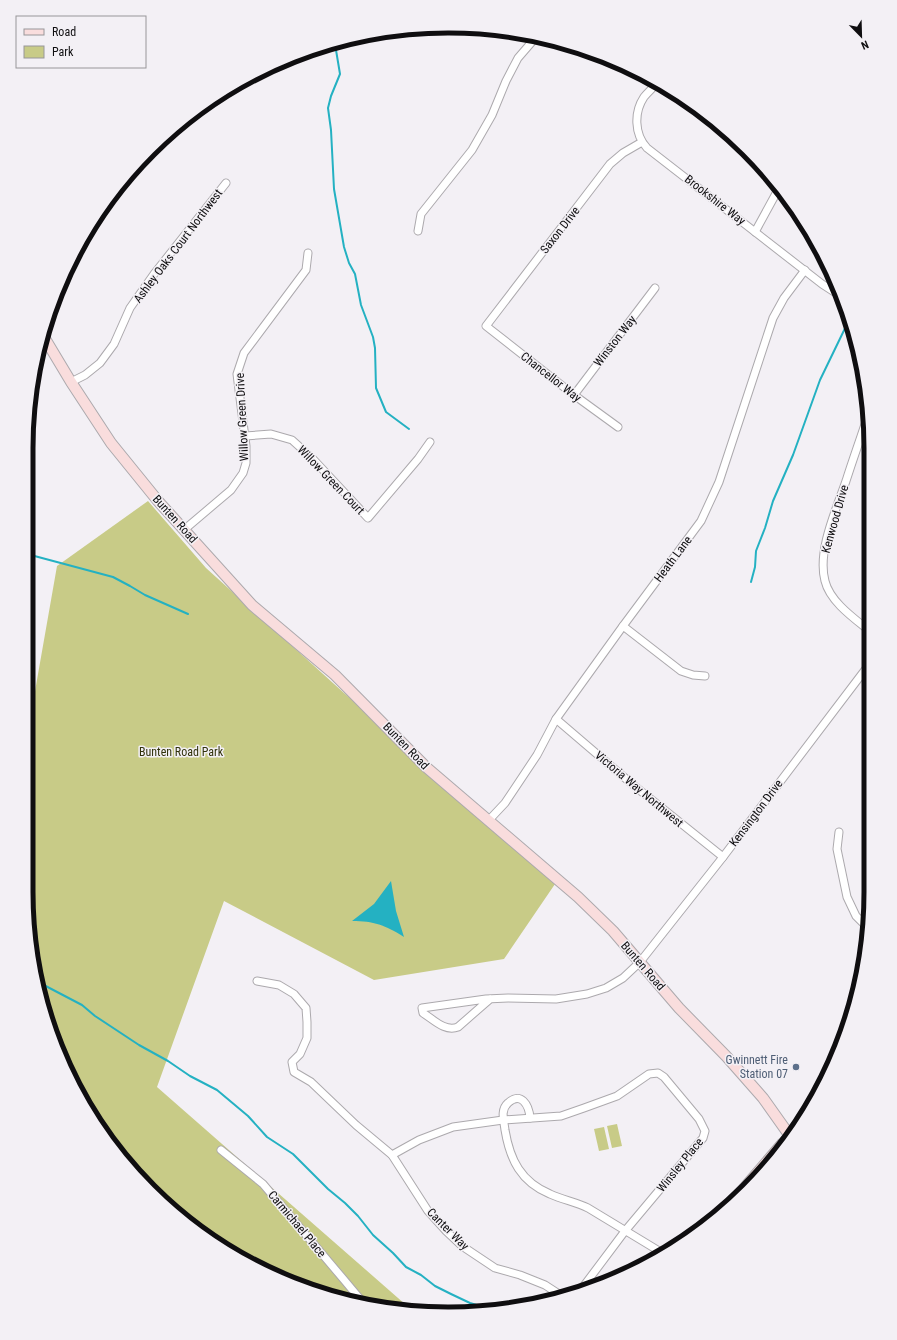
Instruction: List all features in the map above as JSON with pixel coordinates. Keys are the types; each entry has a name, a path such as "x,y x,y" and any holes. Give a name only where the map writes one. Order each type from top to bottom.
{"street":[{"path":"418,231 421,214 472,150 492,116 506,81 518,58 532,42"},
{"path":"642,142 637,127 637,114 643,98 653,87"},
{"name":"Brookshire Way","path":"642,142 755,232 832,289"},
{"name":"Saxon Drive","path":"486,326 610,164 622,153 642,142"},
{"name":"Ashley Oaks Court Northwest","path":"71,382 85,375 100,363 114,344 130,308 154,274 226,183"},
{"path":"755,232 776,194"},
{"name":"Willow Green Drive","path":"185,529 231,490 243,473 246,463 245,436 237,374 244,353 306,270 308,253"},
{"name":"Heath Lane","path":"489,820 505,803 529,767 556,719 701,521 719,482 773,318 784,298 805,270"},
{"name":"Winston Way","path":"574,394 655,288"},
{"name":"Chancellor Way","path":"486,326 618,427"},
{"name":"Bunten Road","path":"47,342 110,443 158,501 185,529 252,605 335,675 426,767 578,897 613,931 680,1008 726,1056 763,1098 788,1131"},
{"name":"Kenwood Drive","path":"863,429 834,515 822,562 825,582 838,604 864,626"},
{"name":"Willow Green Court","path":"245,436 271,434 292,440 312,458 368,518 418,459 430,442"},
{"path":"623,626 681,671 693,675 704,676"},
{"name":"Kensington Drive","path":"490,999 458,1027 452,1029 447,1029 423,1013 422,1008 490,999 556,999 587,994 606,988 623,978 640,962 723,857 864,671"},
{"name":"Victoria Way Northwest","path":"556,719 632,784 723,857"},
{"path":"839,832 837,849 847,897 856,916 863,922"},
{"name":"Canter Way","path":"257,981 279,985 294,994 306,1008 308,1038 300,1054 292,1062 294,1072 311,1082 392,1156 428,1211 446,1230 462,1246 495,1268 520,1275 545,1285 557,1293"},
{"name":"Winsley Place","path":"392,1156 420,1140 453,1127 503,1120 561,1116 617,1096 649,1074 658,1073 664,1077 699,1119 706,1130 703,1138 625,1231 586,1284"},
{"path":"530,1118 530,1110 526,1102 521,1099 513,1099 506,1104 503,1112 503,1120 508,1145 517,1168 523,1175 536,1186 550,1194 588,1208 657,1250"},
{"name":"Carmichael Place","path":"221,1150 263,1184 358,1297"}],"green space":[{"name":"Bunten Road Park","path":"148,501 206,568 344,693 457,792 555,884 504,959 374,980 224,901 157,1087 405,1304 367,1299 315,1285 265,1264 218,1237 175,1204 136,1165 103,1122 76,1075 55,1025 47,999 41,973 34,919 33,703 57,566"},
{"path":"617,1124 622,1146 612,1148 607,1126"},
{"path":"604,1127 609,1149 599,1151 594,1129"}],"water":[{"path":"391,881 396,911 404,937 379,924 352,921 374,904"}],"waterway":[{"path":"336,49 340,74 328,108 331,130 334,189 344,247 349,263 355,274 361,305 373,337 375,348 376,388 386,412 409,429"},
{"path":"751,582 755,567 756,551 773,501 793,455 820,380 846,327"},
{"path":"33,556 113,577 145,595 188,614"},
{"path":"44,985 82,1005 95,1016 139,1045 168,1061 190,1076 217,1090 248,1116 267,1137 293,1154 328,1189 345,1203 358,1216 373,1235 406,1267 421,1275 435,1286 470,1303 479,1306"}],"place":[{"name":"Gwinnett Fire Station 07","path":"796,1067"}]}
